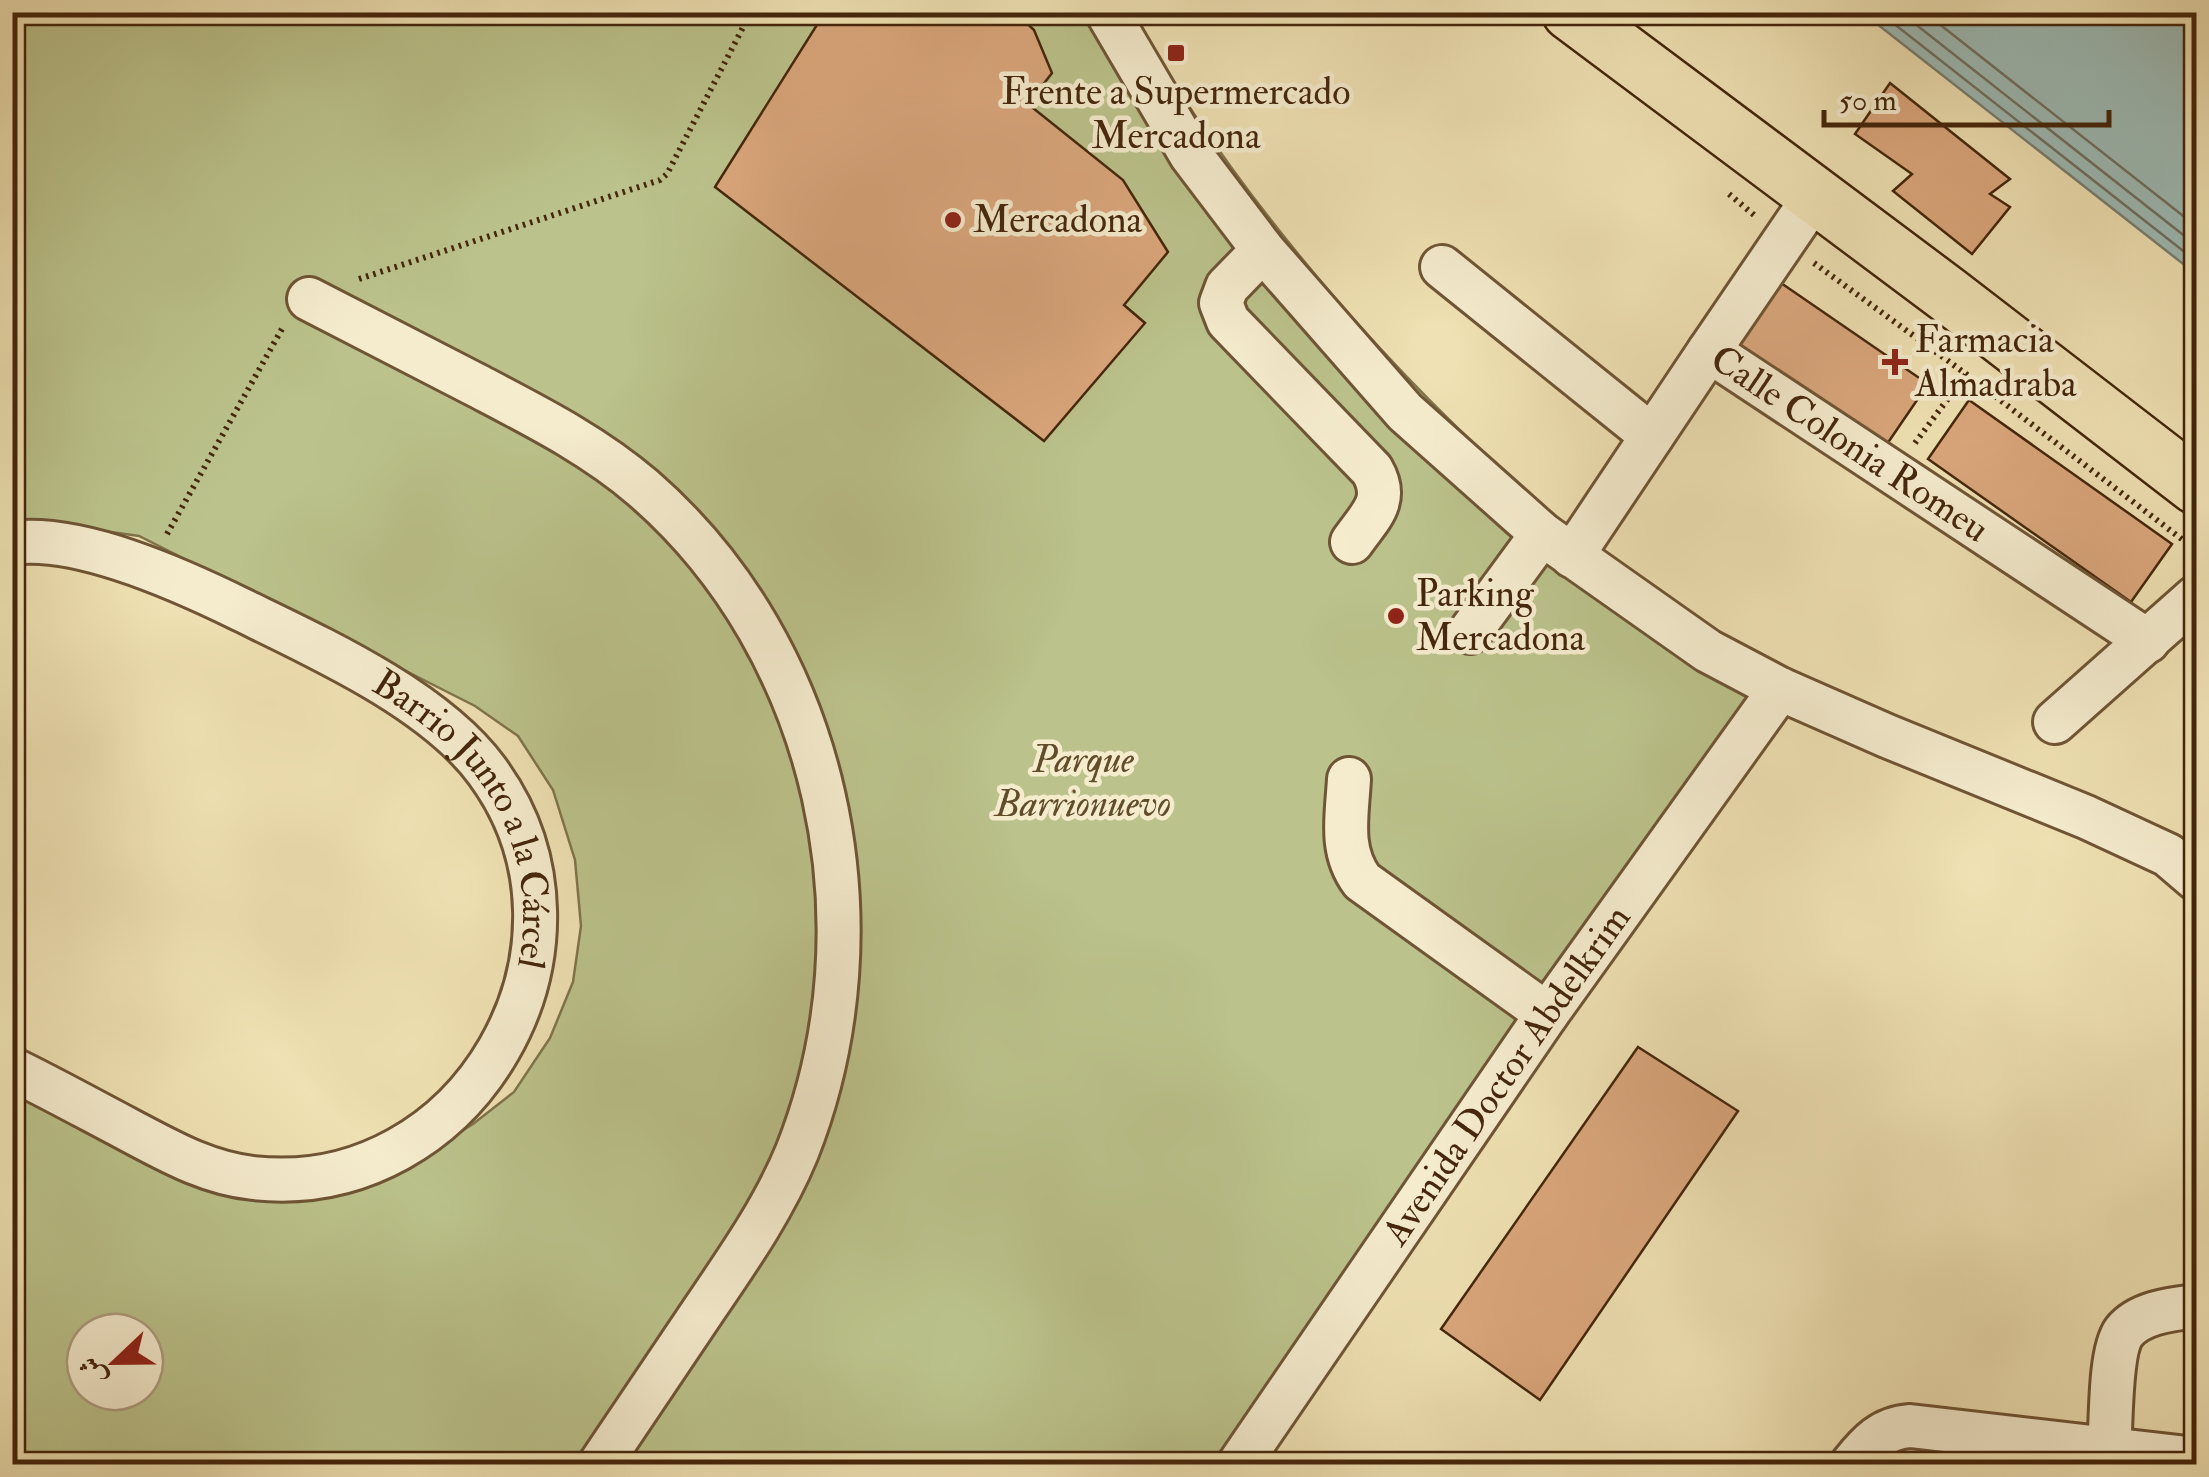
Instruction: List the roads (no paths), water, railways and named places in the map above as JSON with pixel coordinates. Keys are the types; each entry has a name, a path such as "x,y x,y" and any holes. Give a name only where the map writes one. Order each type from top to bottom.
{"highway":[{"path":"1570,12 2196,486"}],"street":[{"path":"1107,12 1192,155 1263,250 1405,412 1557,545 1708,652 1780,689 2086,817 2187,864"},
{"name":"Calle Colonia Romeu","path":"1814,196 1709,351 2148,641"},
{"path":"1263,250 1227,287 1221,304 1228,321 1372,470 1381,485 1378,505 1352,542"},
{"path":"1442,267 1652,436"},
{"path":"309,298 558,428 642,487 691,535 742,600 788,683 820,776 836,874 838,924 834,1014 814,1103 788,1169 746,1248 600,1464"},
{"path":"1470,632 1557,545 1652,436 1709,351"},
{"name":"Barrio Junto a la Cárcel","path":"12,543 62,542 233,605 302,639 434,718 463,742 508,802 523,836 536,910 530,974 508,1034 470,1091 415,1140 348,1171 283,1180 218,1171 17,1082"},
{"path":"2054,722 2196,598"},
{"name":"Avenida Doctor Abdelkrim","path":"1239,1464 1546,1014 1780,689"},
{"path":"1349,779 1345,841 1349,864 1362,880 1546,1014"},
{"path":"2109,1456 2115,1357 2125,1332 2160,1312 2196,1306"},
{"path":"1852,1464 1876,1437 1890,1429 1910,1426 2109,1456 2196,1459"}],"water":[{"path":"1863,13 2196,13 2196,274"}],"place":[{"name":"Frente a Supermercado Mercadona","path":"1176,53"},
{"name":"Mercadona","path":"953,220"},
{"name":"Farmacia Almadraba","path":"1895,362"},
{"name":"Parking Mercadona","path":"1396,616"}],"park label":[{"name":"Parque Barrionuevo","path":"1083,782"}]}
